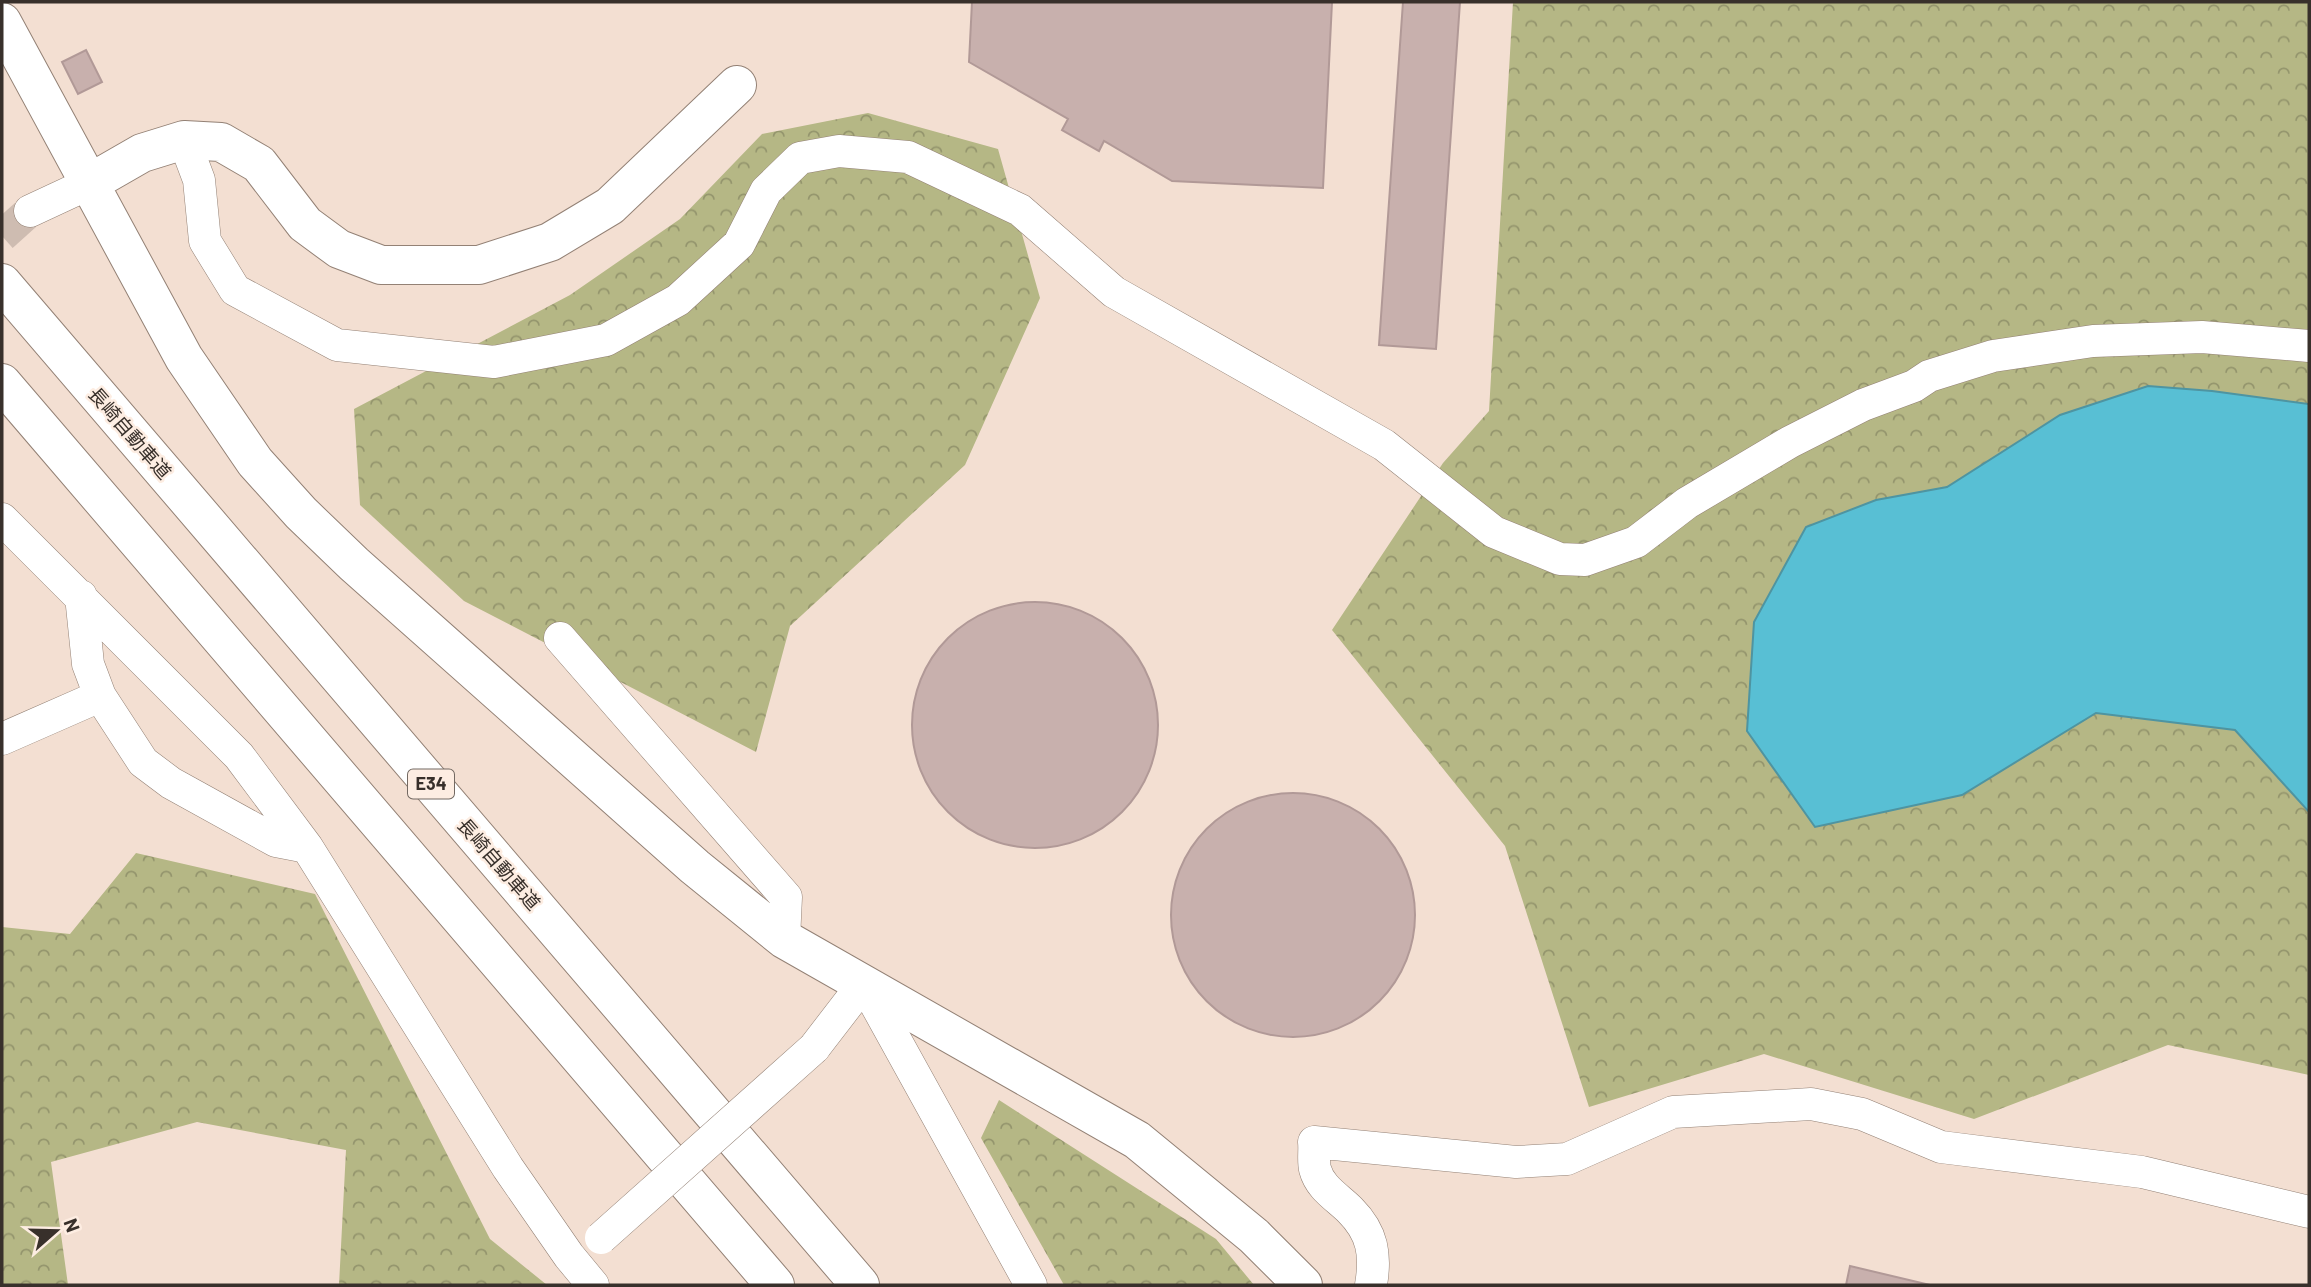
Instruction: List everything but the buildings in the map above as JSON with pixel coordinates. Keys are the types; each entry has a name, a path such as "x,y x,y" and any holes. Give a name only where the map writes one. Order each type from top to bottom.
{"main road":[{"path":"2,22 184,358 255,462 301,513 695,867 784,939 1137,1140 1254,1236 1303,1285"},
{"path":"88,184 142,153 184,140 221,142 259,164 305,224 339,249 381,265 479,265 550,242 610,206 737,85"},
{"name":"長崎自動車道","path":"2,283 860,1285"},
{"path":"2,383 775,1285"}],"street":[{"path":"184,140 199,180 205,241 235,290 337,345 495,362 606,340 678,300 739,244 766,191 800,158 839,150 908,157 1020,210 1114,292 1384,445 1494,532 1560,559 1585,560 1636,542 1687,503 1790,442 1863,405 1914,386 1929,376 1993,356 2092,341 2202,337 2309,346"},
{"path":"30,211 88,184"},
{"path":"2,519 239,756 306,847 508,1168 569,1256 593,1285"},
{"path":"81,596 88,664 100,696 143,762 171,783 276,841 306,847"},
{"path":"560,638 786,897 784,939"},
{"path":"2,740 100,696"},
{"path":"569,1256 601,1238 814,1048 864,983 1031,1285"},
{"path":"1371,1285 1375,1262 1369,1234 1351,1211 1327,1191 1315,1169 1314,1142 1516,1163 1567,1159 1673,1112 1811,1104 1863,1114 1941,1147 2142,1172 2309,1212"}],"green space":[{"path":"1513,2 2309,2 2309,1075 2168,1045 1974,1119 1764,1054 1589,1107 1505,846 1332,630 1443,463 1489,411"},
{"path":"868,113 998,149 1040,298 965,465 790,626 756,752 464,601 360,505 354,409 570,295 680,219 762,134"},
{"path":"136,853 315,894 490,1239 547,1285 339,1285 346,1150 197,1122 51,1162 68,1285 2,1285 2,927 70,934"},
{"path":"999,1100 1216,1239 1254,1285 1064,1285 981,1138"}],"water":[{"path":"2148,386 2212,391 2309,404 2309,812 2235,730 2096,713 1962,795 1815,827 1747,731 1754,622 1806,527 1876,500 1947,487 2060,415"}],"tunnel":[{"path":"2,236 30,211"}]}
